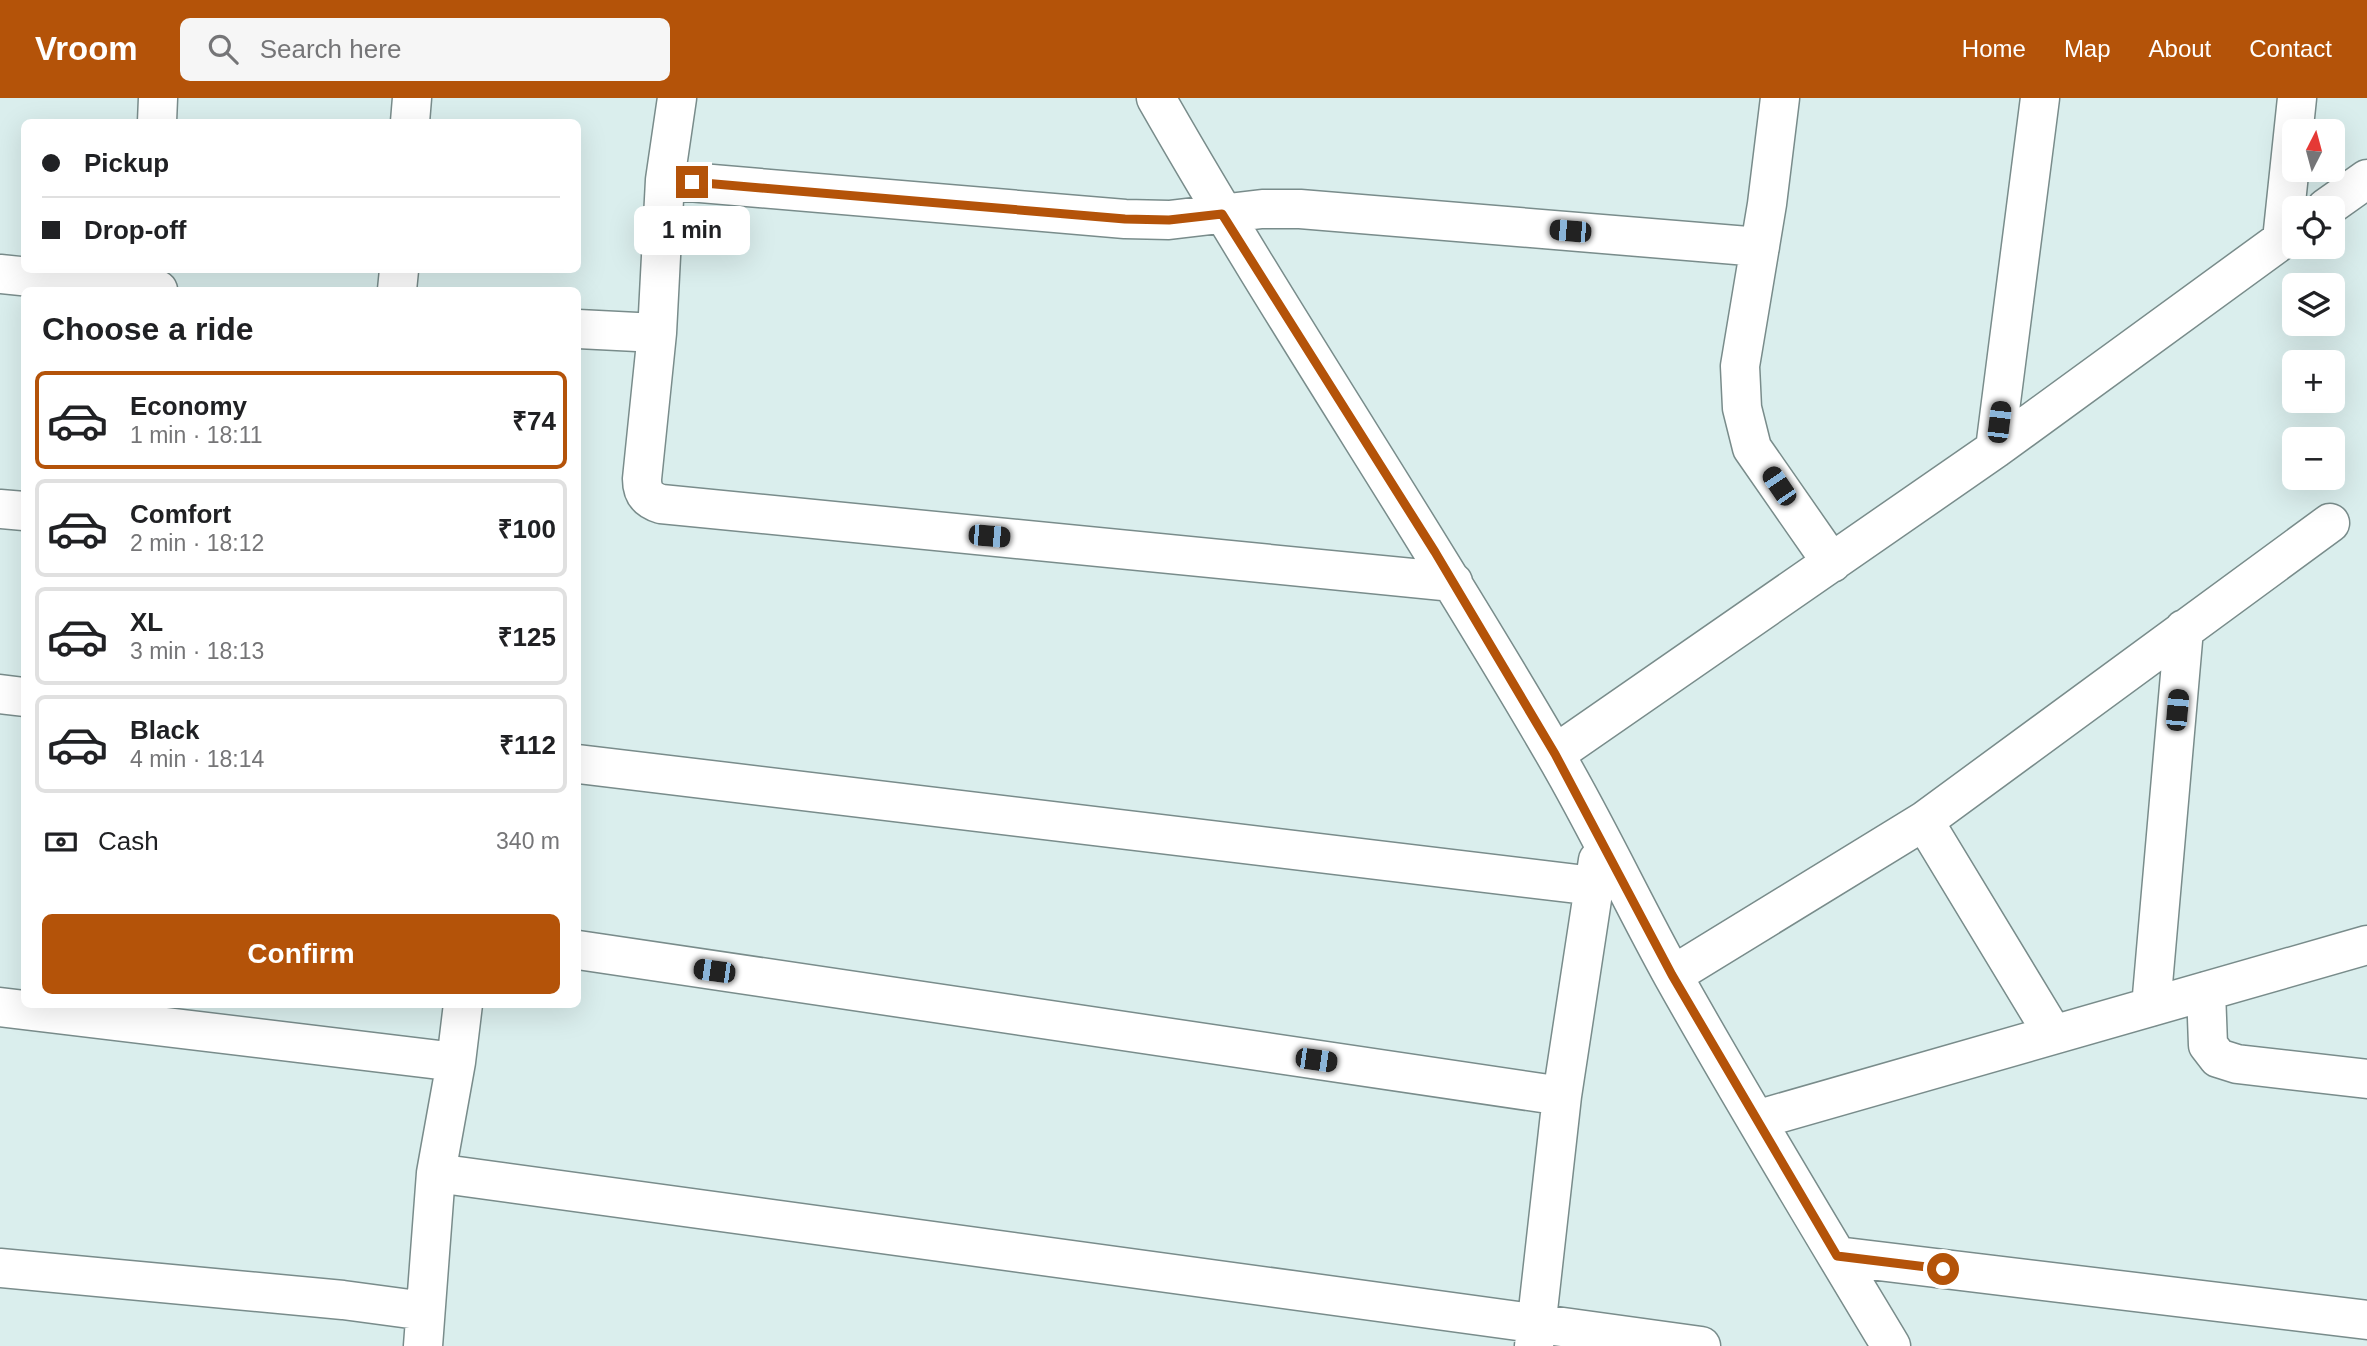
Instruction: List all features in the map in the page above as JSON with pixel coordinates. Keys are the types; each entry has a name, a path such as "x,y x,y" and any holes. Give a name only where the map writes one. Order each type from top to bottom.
{"street":[{"path":"157,119 158,98"},
{"path":"411,119 412,98"},
{"path":"677,98 665,180 657,333 642,488 646,496 662,504 1453,582"},
{"path":"1156,98 1222,214 1453,582 1555,754 1672,975 1891,1346"},
{"path":"1780,98 1760,247 1740,366 1742,408 1752,448 1832,564"},
{"path":"1995,449 2040,98"},
{"path":"2291,196 2297,98"},
{"path":"2343,196 2367,179"},
{"path":"665,180 1125,219 1169,220 1262,209 1300,209 1760,247"},
{"path":"1555,754 1995,449 2282,239"},
{"path":"0,274 123,287"},
{"path":"581,328 657,333"},
{"path":"0,509 21,511"},
{"path":"1672,975 1924,821 2330,523"},
{"path":"2151,1007 2184,629"},
{"path":"0,694 21,697"},
{"path":"581,764 1594,886"},
{"path":"1924,821 2053,1034"},
{"path":"1535,1335 1562,1096 1601,841"},
{"path":"1756,1120 2367,945"},
{"path":"581,950 1562,1096"},
{"path":"2206,991 2208,1045 2218,1058 2236,1064 2367,1079"},
{"path":"0,1007 456,1062"},
{"path":"0,1268 343,1300 424,1328 436,1173 456,1062 463,1008"},
{"path":"436,1173 1535,1335 1701,1346"},
{"path":"1837,1256 2367,1320"}],"route":[{"path":"692,182 1125,219 1169,220 1222,214 1435,552 1555,754 1672,975 1837,1256 1943,1269"}]}
